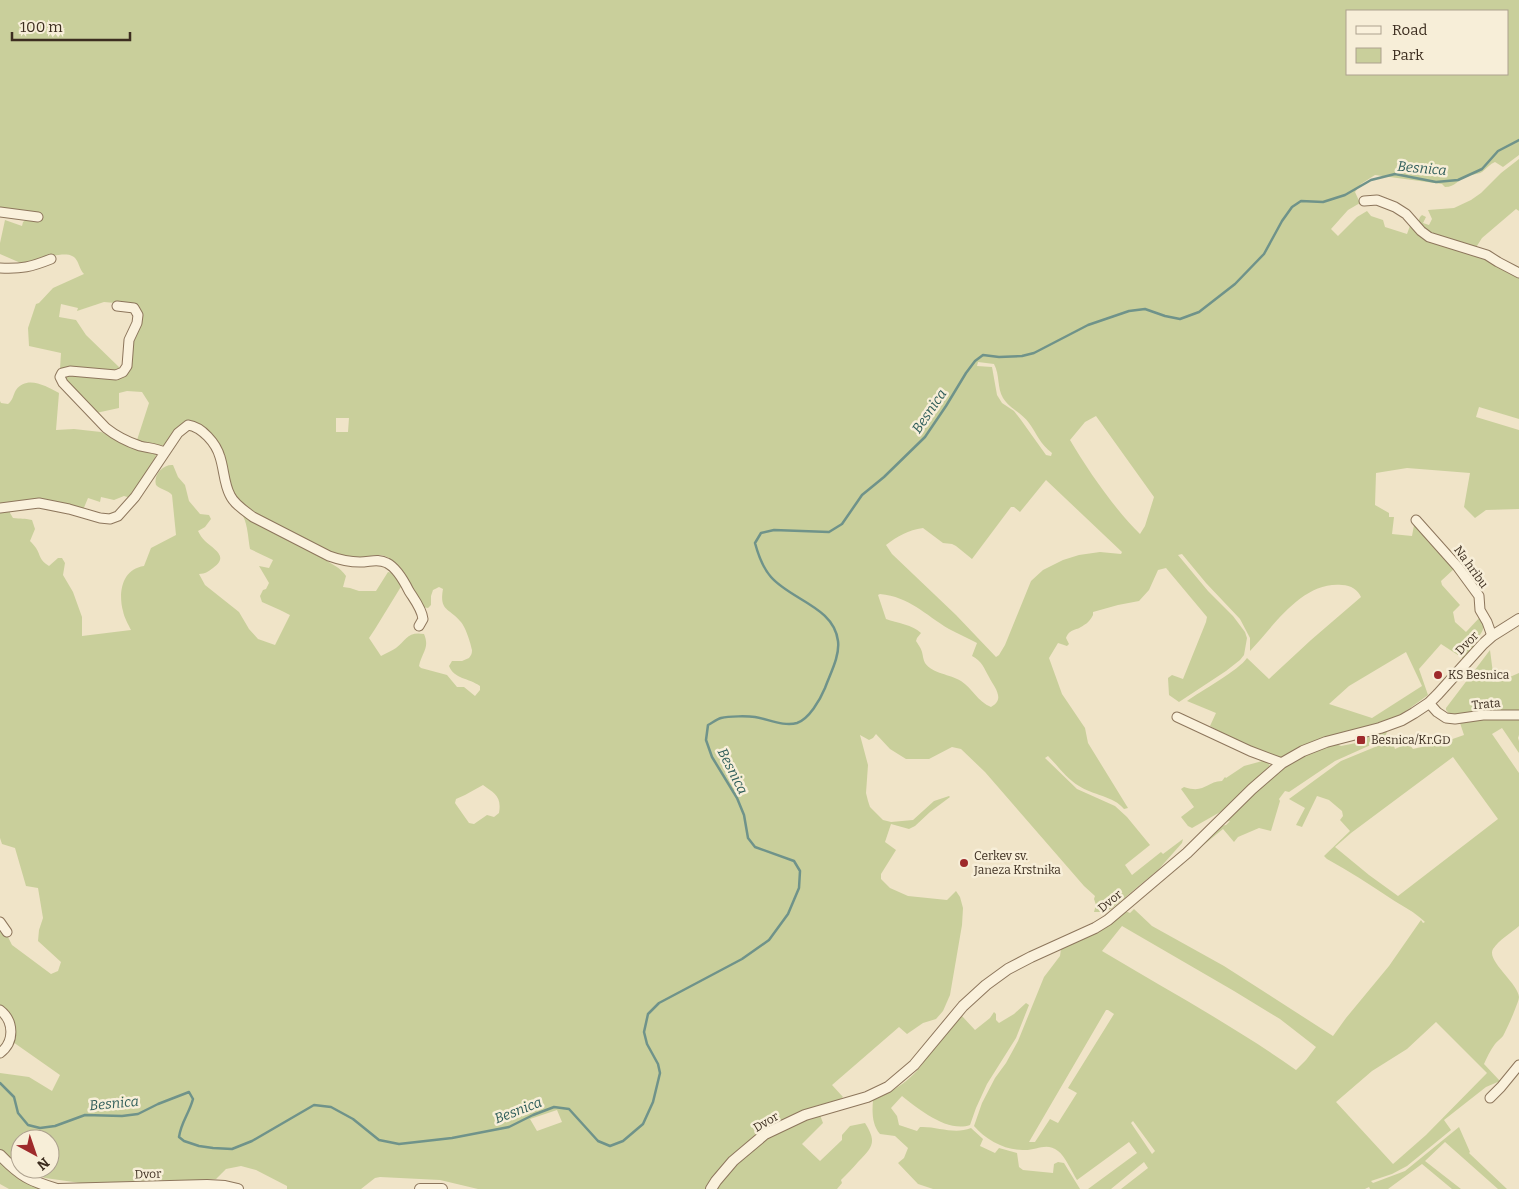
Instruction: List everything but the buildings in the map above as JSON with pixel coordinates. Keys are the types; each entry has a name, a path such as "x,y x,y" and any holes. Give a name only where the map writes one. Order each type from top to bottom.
{"street":[{"path":"1364,202 1377,200 1395,206 1406,214 1421,231 1429,236 1487,254 1519,273"},
{"path":"0,212 38,217"},
{"path":"0,268 29,268 51,259"},
{"path":"117,306 134,308 138,315 137,324 129,340 127,366 123,372 116,376 70,371 62,373 60,377 63,383 114,435 140,446 164,452"},
{"path":"0,508 39,503 100,518 110,519 118,516 135,497 178,433 188,425 195,426 202,430 220,455 230,496 242,508 253,517 329,556 343,561 363,562 381,560 387,562 403,580 422,613 423,619 419,626"},
{"name":"Na hribu","path":"1416,520 1457,566 1479,596 1480,610 1492,636"},
{"name":"Dvor","path":"711,1189 716,1180 733,1161 765,1134 805,1114 876,1094 888,1087 914,1065 954,1016 986,986 1008,969 1108,920 1187,853 1252,789 1282,763 1326,742 1380,728 1402,720 1429,702 1492,636 1519,619"},
{"name":"Trata","path":"1429,702 1437,712 1446,718 1519,715"},
{"path":"1177,717 1250,751 1282,763"},
{"path":"0,922 7,932"},
{"path":"0,1010 8,1019 11,1030 9,1044 0,1053"},
{"path":"1490,1098 1519,1065"},
{"name":"Dvor","path":"0,1155 11,1166 35,1183 58,1189 207,1185 238,1189"},
{"path":"420,1189 442,1189"}],"green space":[{"path":"0,0 1519,0 1519,155 1503,167 1495,162 1482,172 1466,176 1449,187 1445,187 1442,184 1375,175 1361,184 1355,192 1360,203 1348,210 1331,229 1338,236 1357,217 1367,211 1371,216 1383,220 1385,227 1407,234 1411,223 1420,233 1477,254 1519,275 1519,419 1479,407 1476,417 1519,430 1519,509 1486,510 1475,518 1464,507 1470,473 1407,468 1376,473 1375,505 1389,513 1389,517 1394,517 1392,534 1412,536 1415,520 1455,568 1441,581 1442,585 1460,605 1453,612 1455,622 1466,632 1481,616 1483,629 1476,640 1477,643 1464,659 1441,644 1419,669 1428,695 1399,716 1279,759 1246,747 1210,726 1216,713 1187,701 1228,674 1247,658 1269,679 1361,597 1351,587 1345,585 1328,586 1314,590 1290,607 1250,651 1250,638 1240,619 1182,554 1178,555 1208,591 1233,616 1245,632 1247,638 1244,655 1240,660 1179,702 1169,695 1168,678 1172,675 1183,679 1207,617 1166,568 1158,570 1149,590 1139,601 1093,612 1087,623 1068,635 1066,638 1069,644 1067,646 1058,643 1049,658 1062,694 1085,728 1088,743 1128,808 1124,809 1115,801 1079,786 1048,756 1045,758 1077,789 1115,806 1127,817 1150,845 1125,865 1132,875 1161,852 1163,854 1183,839 1182,843 1158,870 1111,909 1094,912 1096,905 1095,896 1084,886 985,772 961,749 952,747 929,759 906,759 890,749 876,734 869,740 860,735 868,765 866,793 868,801 870,807 883,820 891,822 913,820 934,801 950,797 909,829 891,824 885,842 896,850 881,874 881,879 890,888 908,896 947,900 956,891 960,897 963,908 962,925 950,995 943,1011 936,1019 923,1023 907,1034 899,1027 832,1085 843,1097 835,1103 819,1105 799,1112 765,1129 726,1161 706,1189 478,1189 440,1180 380,1177 375,1178 361,1189 287,1189 287,1186 256,1170 241,1166 226,1169 216,1179 190,1181 153,1180 88,1184 52,1179 60,1179 60,1129 10,1129 10,1158 0,1149 0,1073 29,1077 52,1091 60,1075 13,1042 0,1008 0,927 12,945 51,974 58,971 61,962 38,941 43,918 38,888 26,886 15,848 2,844 0,838 0,401 1,403 8,404 20,386 26,383 37,383 59,393 56,430 74,429 101,432 135,447 156,452 154,463 131,498 124,496 114,500 101,497 100,502 88,498 83,510 44,502 10,510 13,518 32,520 35,529 30,541 43,562 49,566 58,558 62,558 65,563 63,575 73,592 82,617 82,636 131,630 124,616 121,597 123,583 131,572 144,566 151,548 176,535 172,495 158,487 155,481 157,474 162,468 169,465 173,465 178,477 185,485 189,501 200,514 209,515 211,519 205,527 198,531 204,540 216,550 220,560 210,570 199,574 205,585 239,612 249,629 258,639 275,645 290,615 262,602 260,596 269,583 259,566 269,568 273,560 250,549 245,520 238,509 229,504 227,491 231,489 200,425 190,420 181,425 167,445 155,446 144,443 137,440 149,403 142,392 127,391 119,393 119,408 96,413 63,377 65,374 126,374 132,340 141,315 127,304 104,302 77,311 78,308 61,304 59,317 76,320 86,335 121,371 60,369 61,353 29,346 28,328 36,304 53,288 84,274 76,259 69,255 57,255 23,264 0,254 0,243 5,220 22,226 23,222 27,219 0,208","holes":["978,362 994,364 1003,398 1026,419 1052,453 1051,456 1046,455 1014,411 1002,403 997,395 992,367 977,366","1096,416 1154,497 1145,526 1140,534 1112,502 1070,440 1085,422","336,418 349,418 348,432 336,432","1046,480 1122,552 1121,554 1100,552 1079,555 1063,560 1043,570 1031,581 1005,645 996,657 956,615 892,554 886,545 903,534 923,528 943,543 956,546 972,559 1011,507 1020,512","327,552 354,559 377,555 389,558 397,566 422,607 428,608 431,605 433,590 439,587 443,589 442,601 446,608 462,623 472,650 469,658 462,661 452,661 449,666 458,676 480,686 480,690 475,696 464,687 457,687 447,675 419,666 426,647 424,634 411,635 396,648 381,656 369,638 402,585 393,573 388,572 376,591 359,591 343,587 346,576 339,568 324,559","878,595 908,602 949,629 977,643 972,656 982,665 998,693 998,700 995,704 991,707 986,705 961,681 928,667 916,641 921,633 909,626 886,619","1406,652 1422,686 1372,718 1329,704 1349,686","483,785 494,793 498,799 499,813 494,817 487,815 474,824 469,823 455,803 456,799","557,1110 562,1122 537,1131 530,1119"]},
{"path":"1519,159 1519,211 1516,209 1482,238 1475,249 1428,234 1418,222 1422,215 1426,217 1423,223 1429,225 1432,219 1428,210 1454,208 1471,200"},
{"path":"1490,650 1494,681 1498,682 1519,673 1519,711 1452,717 1446,708"},
{"path":"1483,717 1519,719 1519,753 1502,728 1492,734 1519,773 1519,926 1498,943 1493,949 1492,954 1498,966 1514,985 1519,997 1503,1036 1493,1047 1484,1064 1500,1081 1486,1087 1444,1120 1451,1130 1407,1166 1392,1174 1371,1181 1373,1183 1405,1171 1459,1127 1469,1153 1507,1189 1498,1189 1445,1142 1425,1161 1461,1189 1452,1189 1422,1164 1388,1189 1370,1189 1369,1187 1365,1189 1121,1189 1148,1168 1144,1162 1111,1189 1088,1189 1137,1153 1129,1142 1077,1180 1063,1157 1054,1148 1011,1149 990,1140 974,1126 982,1103 1018,1041 1044,977 1060,956 1061,949 1125,911 1130,913 1134,909 1152,926 1224,966 1333,1036 1389,966 1421,920 1423,923 1425,922 1413,912 1324,856 1350,831 1340,820 1343,816 1342,811 1329,800 1317,796 1302,827 1296,825 1305,808 1289,799 1341,761 1392,740 1395,749 1408,743 1413,749 1444,742 1464,735 1460,723","holes":["1453,757 1498,819 1398,896 1335,847","1122,926 1280,1019 1316,1047 1296,1070 1225,1023 1102,951","1106,1010 1108,1010 1114,1014 1068,1088 1077,1093 1058,1123 1050,1119 1035,1142 1029,1142","1436,1022 1487,1073 1426,1135 1393,1164 1336,1102 1372,1071 1407,1049","1133,1121 1155,1151 1152,1154 1131,1123"]},
{"path":"1385,730 1387,732 1384,739 1335,761 1289,792 1285,791 1279,799 1271,831 1259,828 1238,837 1234,842 1223,829 1196,851 1220,826 1226,825 1230,821 1224,822 1263,784 1283,768 1318,749 1336,744 1341,746 1361,742"},
{"path":"1266,760 1270,766 1268,769 1222,811 1192,828 1181,817 1194,807 1181,789 1184,787 1196,789 1222,781 1225,777 1244,766"},
{"path":"1026,1003 1029,1005 1016,1038 987,1084 970,1125 961,1127 943,1123 925,1113 902,1096 891,1108 897,1116 899,1125 917,1131 920,1127 958,1131 971,1128 983,1139 980,1146 995,1153 999,1148 1017,1153 1019,1167 1023,1170 1053,1173 1054,1164 1058,1162 1064,1163 1080,1189 933,1189 918,1184 898,1163 904,1158 908,1148 895,1136 880,1134 875,1127 873,1100 888,1093 910,1078 961,1015 975,1030 990,1018 994,1012 999,1023 1014,1014"},
{"path":"820,1115 823,1123 802,1144 820,1161 842,1140 842,1135 850,1126 865,1123 871,1135 872,1144 870,1148 841,1180 842,1183 837,1189 716,1189 728,1171 768,1137 806,1119"},
{"path":"0,1161 10,1171 10,1179 22,1179 41,1189 9,1189 0,1184"}],"waterway":[{"name":"Besnica","path":"0,1083 14,1097 18,1113 28,1125 40,1128 55,1126 85,1115 122,1116 138,1114 189,1092 193,1099 181,1127 179,1137 184,1141 199,1146 213,1148 232,1149 252,1141 314,1105 331,1107 353,1119 379,1140 399,1144 452,1138 509,1127 554,1107 569,1109 598,1141 610,1146 623,1141 643,1124 653,1102 660,1073 658,1064 647,1044 644,1032 648,1014 659,1003 742,959 769,940 788,914 799,888 800,871 794,861 755,847 748,838 744,815 737,798 712,757 706,740 708,725 721,718 752,717 787,724 797,723 806,718 820,698 836,659 838,641 835,629 820,612 779,585 771,577 759,556 755,543 761,533 774,530 829,532 842,524 862,495 884,477 925,437 966,373 975,361 983,355 999,357 1022,356 1034,353 1088,325 1129,311 1145,309 1180,319 1199,312 1235,284 1264,254 1282,221 1292,207 1301,201 1323,202 1345,195 1371,180 1395,174 1436,182 1458,180 1482,169 1498,151 1519,140"}],"place":[{"name":"KS Besnica","path":"1438,675"},
{"name":"Besnica/Kr.GD","path":"1361,740"},
{"name":"Cerkev sv. Janeza Krstnika","path":"964,863"}]}
